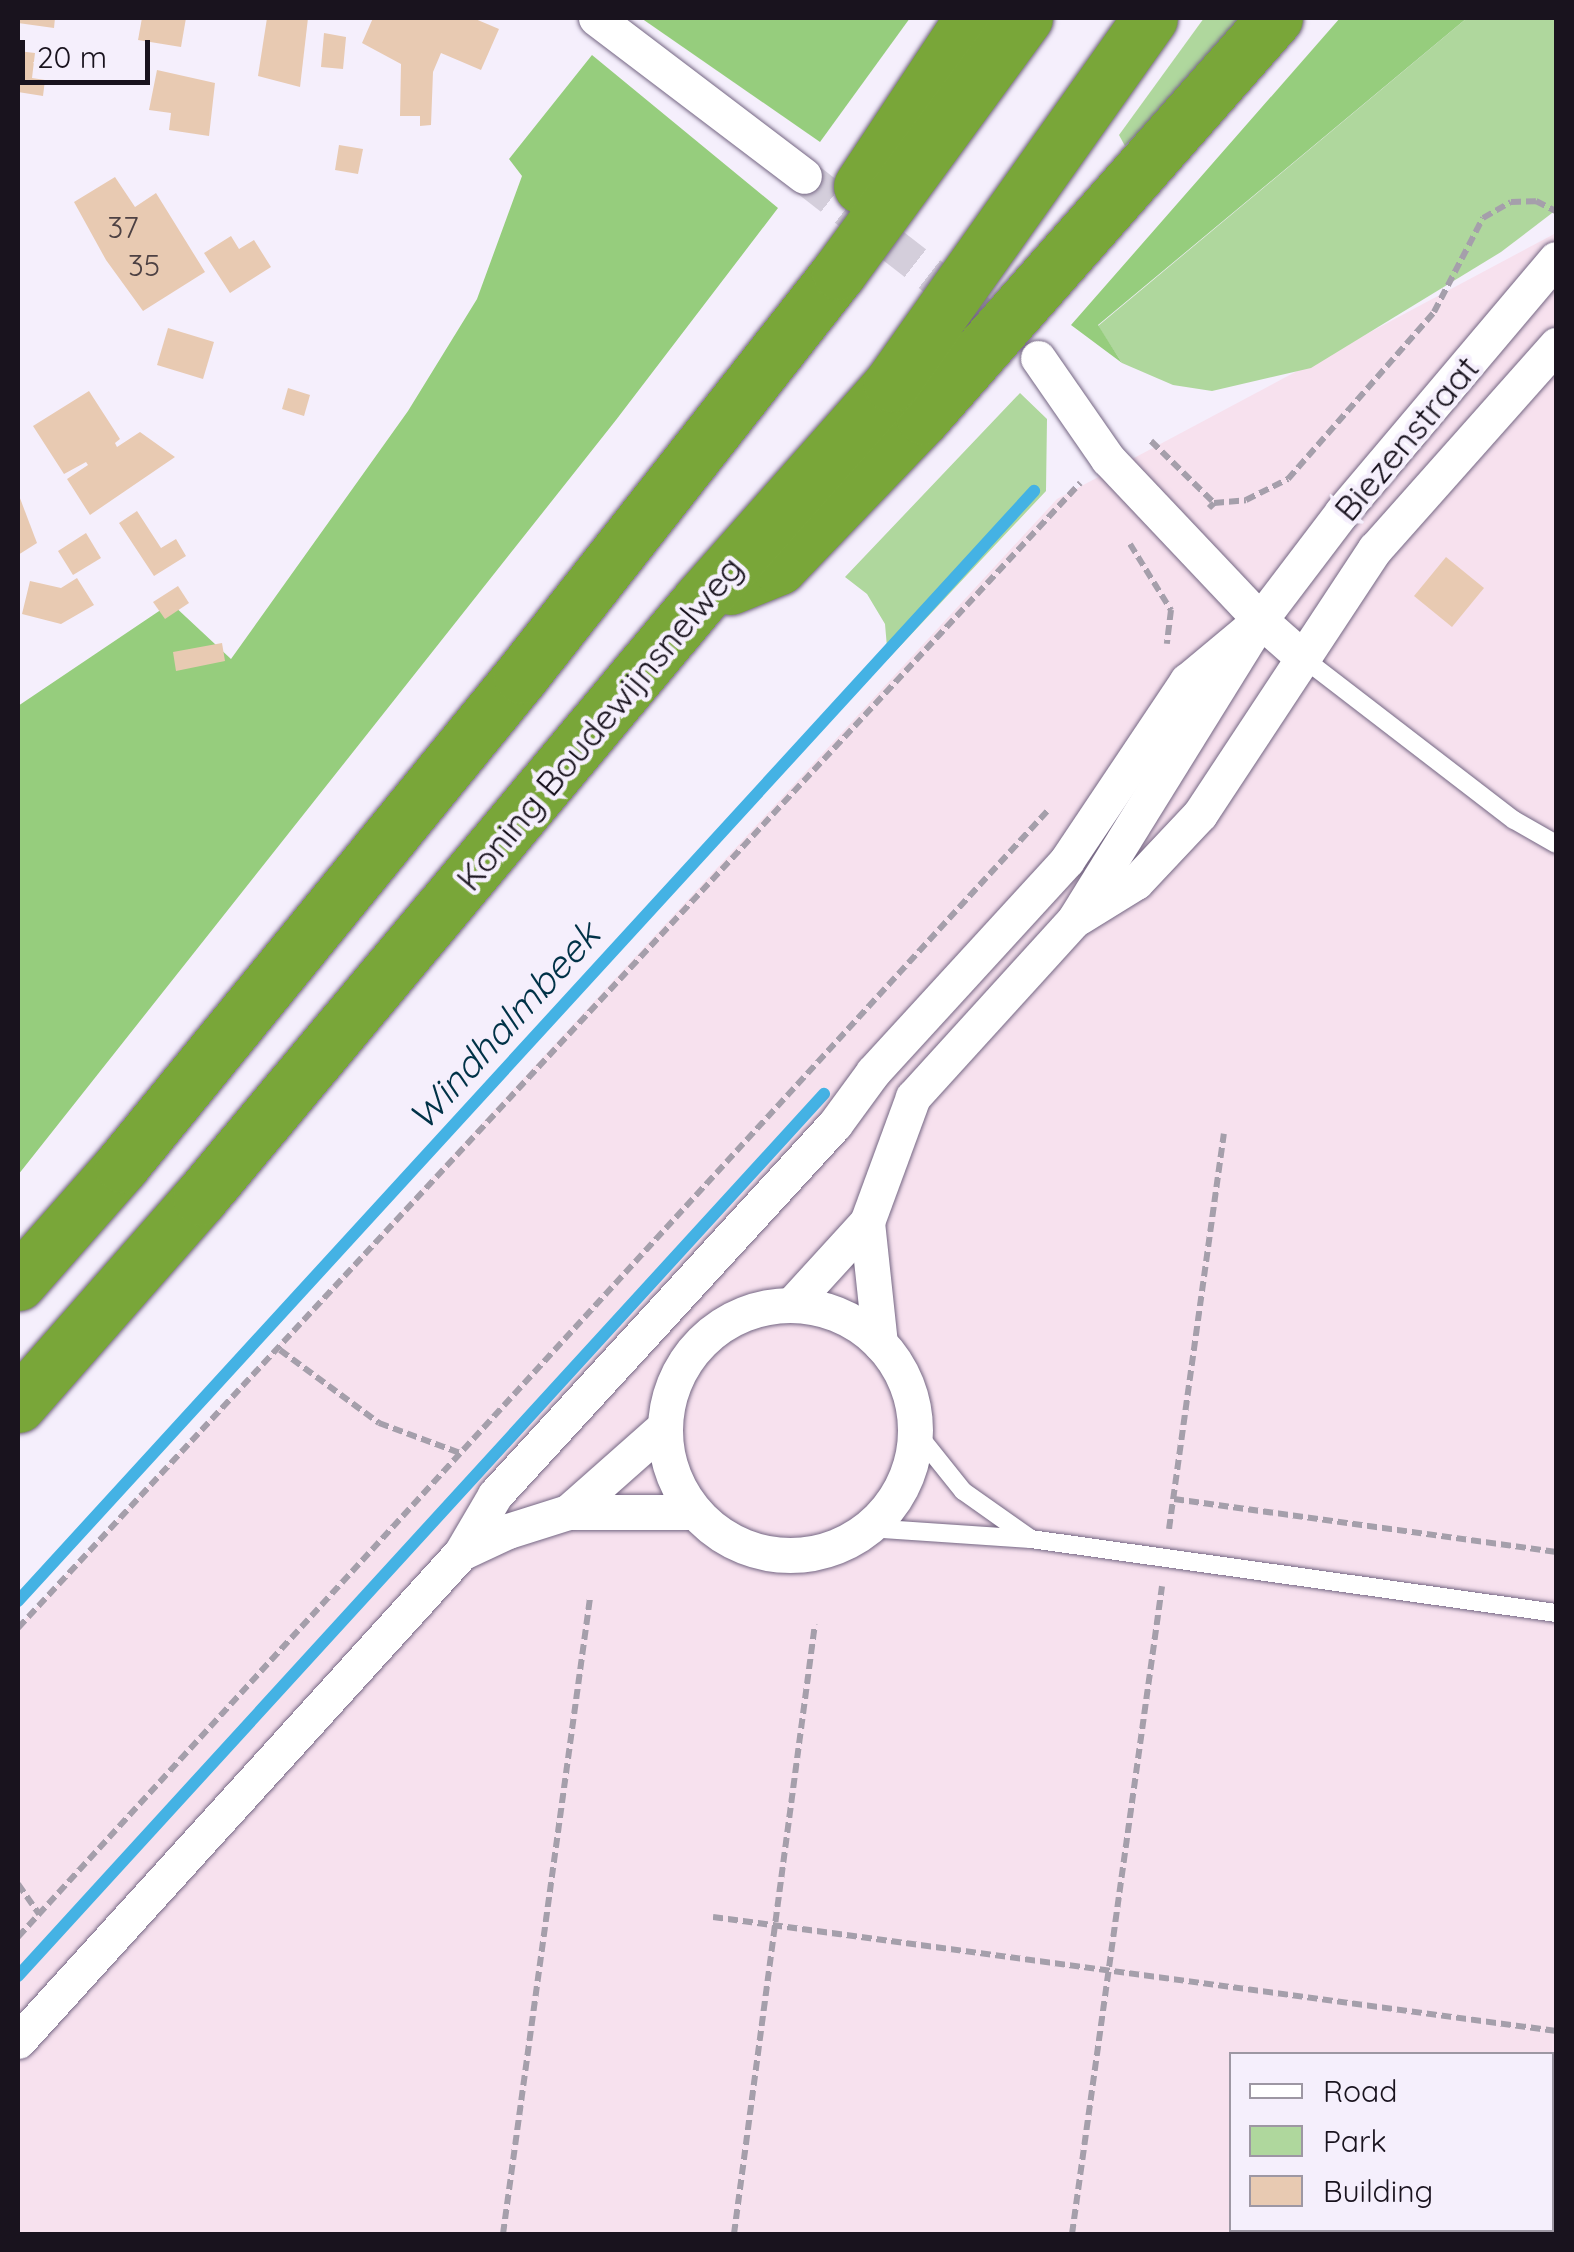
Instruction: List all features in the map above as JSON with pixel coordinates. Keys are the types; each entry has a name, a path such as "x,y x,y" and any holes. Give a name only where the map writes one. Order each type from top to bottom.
{"highway":[{"path":"839,272 863,178 972,18"},
{"path":"18,1284 122,1165 496,706 839,272 1025,18"},
{"name":"Koning Boudewijnsnelweg","path":"18,1405 212,1183 700,600 891,384 1150,18"},
{"path":"700,600 780,567 924,417 1276,18"}],"street":[{"path":"596,18 804,176"},
{"name":"Biezenstraat","path":"792,1304 866,1222 913,1097 1074,920 1260,620 1342,512 1556,259"},
{"name":"Biezenstraat","path":"1074,920 1136,882 1200,814 1375,549 1556,345"},
{"path":"1038,358 1108,460 1260,620 1302,657"},
{"path":"18,2040 462,1553 495,1494 834,1124 872,1072 1067,860 1187,680 1260,620"},
{"name":"Biezenstraat","path":"866,1222 880,1342"},
{"path":"792,1304 824,1309 854,1322 880,1342 899,1369 912,1399 916,1431 910,1468 893,1501 868,1528 835,1547 797,1555 759,1552 724,1537 695,1512 678,1486 664,1427 672,1388 690,1354 718,1326 753,1309 792,1304"},
{"path":"568,1512 664,1427"},
{"path":"462,1553 508,1531 568,1512 695,1512"}],"lane":[{"path":"1302,657 1514,820 1556,844"},
{"path":"916,1431 963,1491 1032,1539"},
{"path":"868,1528 1032,1539 1556,1613"}],"path":[{"path":"1214,503 1246,500 1288,478 1434,312 1484,218 1511,202 1536,201 1556,211"},
{"path":"18,1628 280,1350 1084,478 1108,460"},
{"path":"1148,570 1171,610 1168,643 1157,659"},
{"path":"18,1937 1059,798"},
{"path":"1072,2234 1224,1134"},
{"path":"280,1350 378,1423 460,1454"},
{"path":"1174,1499 1556,1552"},
{"path":"504,2234 590,1598"},
{"path":"734,2234 815,1624"},
{"path":"18,1884 39,1914"},
{"path":"713,1916 1556,2031"}],"shaded area":[{"path":"1556,233 1556,2234 18,2234 18,1627 1057,499"}],"green space":[{"path":"641,18 910,18 820,142"},
{"path":"1204,18 1254,18 1125,146 1119,135"},
{"path":"1340,18 1467,18 1098,325 1122,363 1071,325"},
{"path":"1467,18 1556,18 1556,210 1501,252 1311,368 1212,391 1173,385 1122,363 1098,326"},
{"path":"592,55 778,208 616,420 18,1175 18,706 171,603 231,659 408,411 477,299 522,176 509,159"},
{"path":"1020,393 1047,419 1046,491 888,659 885,624 867,594 845,577"}],"building":[{"path":"18,18 55,18 54,28 18,23"},
{"path":"142,18 186,18 181,47 138,40"},
{"path":"267,18 308,18 300,87 258,76"},
{"path":"373,18 473,18 499,29 481,70 441,53 433,72 431,125 420,126 420,116 400,116 401,64 362,43"},
{"path":"324,33 346,37 343,69 321,67"},
{"path":"18,51 35,53 32,78 45,80 43,96 18,92"},
{"path":"157,70 215,83 209,136 169,130 171,113 149,110"},
{"path":"339,145 363,149 358,174 335,170"},
{"path":"115,177 135,207 156,193 205,272 143,311 106,260 74,202"},
{"path":"231,236 239,249 254,240 271,267 230,293 204,253"},
{"path":"168,328 214,342 203,379 157,365"},
{"path":"288,388 310,395 304,416 282,409"},
{"path":"89,391 120,439 115,443 117,447 140,432 175,457 90,515 67,479 88,465 86,462 64,474 33,426"},
{"path":"18,493 37,543 18,555"},
{"path":"137,511 161,548 176,539 186,556 154,576 119,523"},
{"path":"86,533 101,558 73,575 58,551"},
{"path":"1446,557 1484,588 1452,627 1414,596"},
{"path":"77,578 94,605 61,624 22,614 30,581 61,588"},
{"path":"178,586 189,603 165,619 153,602"},
{"path":"222,643 225,661 176,671 173,652"}],"waterway":[{"name":"Windhalmbeek","path":"18,1601 1034,491"},
{"path":"18,1976 824,1094"}],"tunnel":[{"path":"804,176 1016,341"}]}
